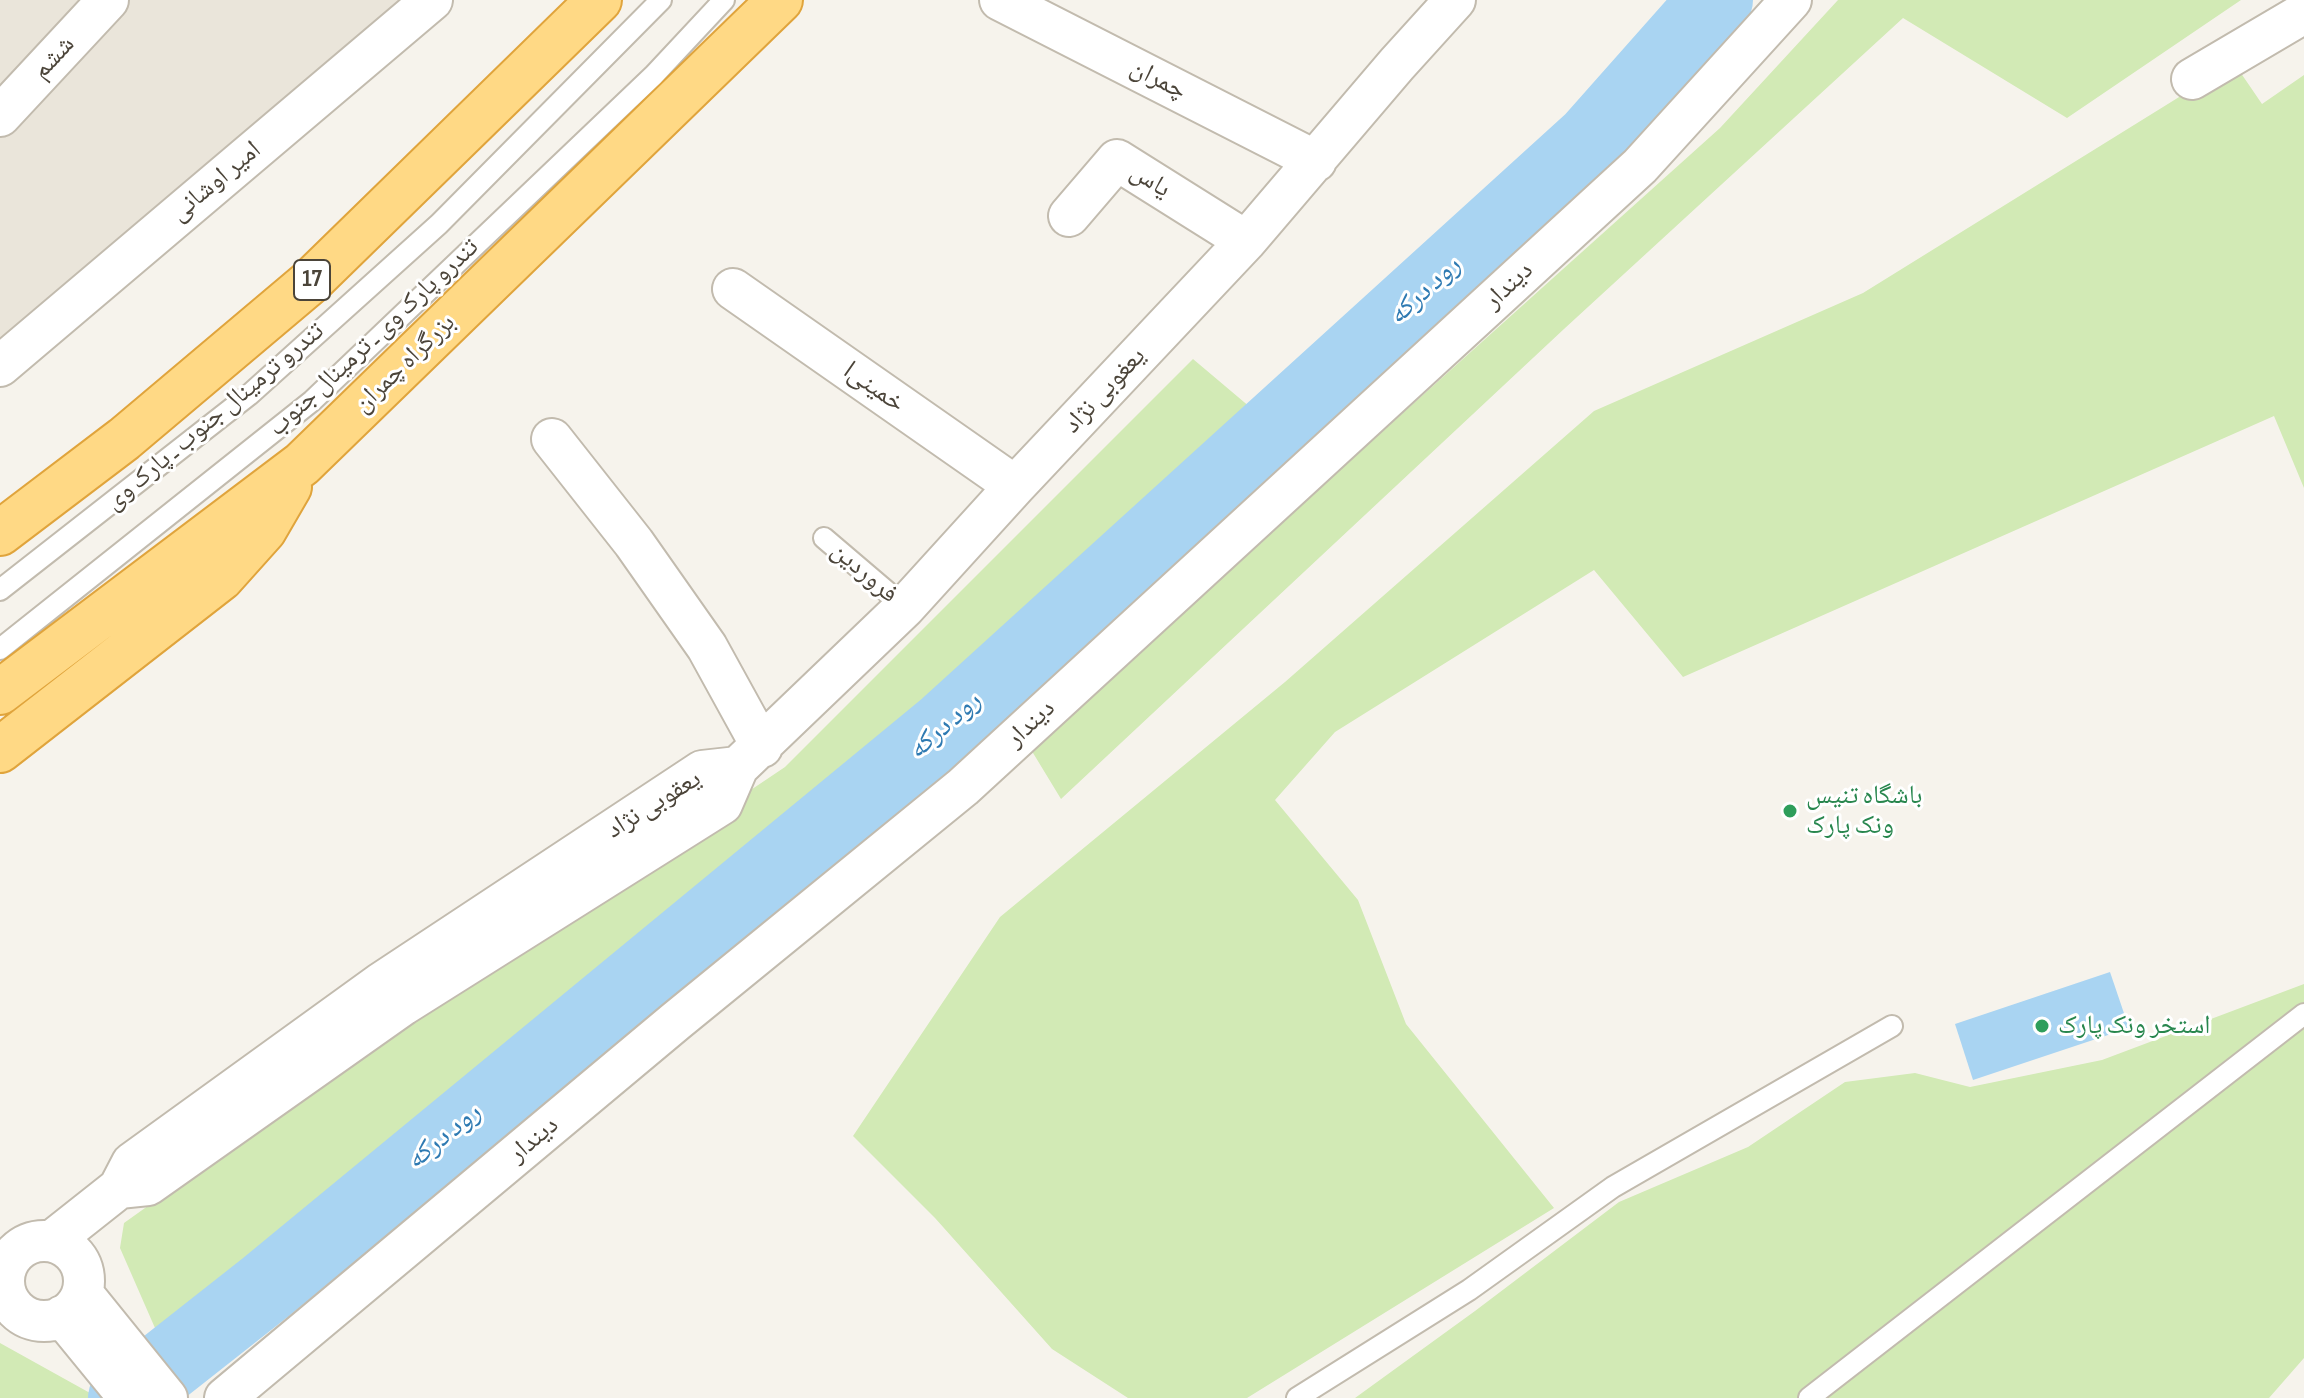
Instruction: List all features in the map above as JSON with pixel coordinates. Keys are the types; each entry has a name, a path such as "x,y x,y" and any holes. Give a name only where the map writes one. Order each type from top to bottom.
{"highway":[{"name":"17","path":"0,533 124,439 309,283 599,0"},
{"name":"بزرگراه چمران","path":"0,692 302,464 780,0"},
{"path":"0,750 221,578 264,530 302,464"}],"street":[{"name":"ششم","path":"0,116 108,0"},
{"name":"امیر اوشانی","path":"0,366 432,0"},
{"name":"چمران","path":"1000,0 1316,161"},
{"name":"یعغوبی نژاد","path":"750,757 905,607 1246,241 1455,0"},
{"name":"دیندار","path":"225,1398 676,1021 963,787 1640,166 1791,0"},
{"path":"2192,79 2304,13"},
{"name":"یاس","path":"1069,216 1117,160 1246,241"},
{"name":"lخمینی","path":"733,289 1015,486"},
{"path":"552,439 634,543 707,647 750,757"},
{"name":"یعقوبی نژاد","path":"52,1241 119,1188 132,1163 381,983 702,771 750,757"},
{"path":"52,1241 65,1246 75,1255 85,1281 72,1305 43,1321 19,1312 4,1297 4,1279 7,1265 25,1245 52,1241"},
{"path":"72,1305 139,1382"}],"lane":[{"name":"تندرو ترمینال جنوب ـ پارک وی","path":"0,590 249,395 439,224 661,0"},
{"name":"تندرو پارک وی ـ ترمینال جنوب","path":"0,649 312,401 654,75 724,0"},
{"name":"فروردین","path":"824,538 905,607"},
{"path":"1809,1398 2304,1014"},
{"path":"1297,1398 1469,1290 1613,1187 1892,1026"}],"shaded area":[{"path":"0,0 418,0 0,349"}],"green space":[{"path":"1838,0 2241,0 2067,118 1903,18 1564,329 1061,799 1030,748 1720,128"},
{"path":"2234,63 2262,104 2304,75 2304,488 2274,416 1683,677 1594,570 1335,732 1275,800 1358,900 1406,1024 1554,1208 1247,1398 1128,1398 1052,1349 935,1218 853,1136 1000,917 1285,682 1594,411 1863,293"},
{"path":"1193,359 1257,413 737,876 323,1207 162,1344 120,1248 124,1223 411,1018 785,767"},
{"path":"2304,984 2304,1358 2269,1398 1355,1398 1619,1202 1748,1147 1845,1082 1915,1073 1970,1087 2102,1060"},
{"path":"0,1343 99,1398 0,1398"}],"water":[{"name":"استخر ونک پارک","path":"2110,972 2129,1028 1973,1080 1955,1024"}],"waterway":[{"name":"رود درکه","path":"125,1398 266,1287 947,726 1591,141 1716,0"}],"place":[{"name":"باشگاه تنیس ونک پارک","path":"1790,811"},
{"name":"استخر ونک پارک","path":"2042,1026"}]}
